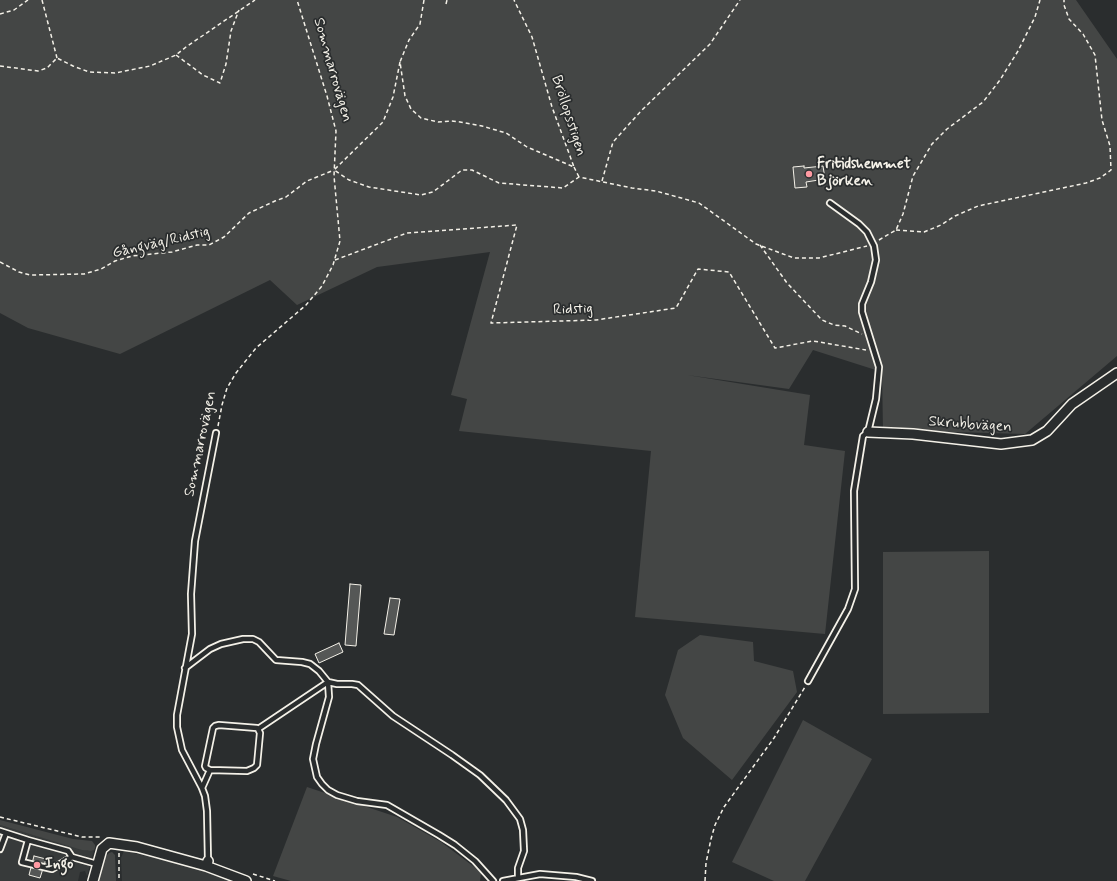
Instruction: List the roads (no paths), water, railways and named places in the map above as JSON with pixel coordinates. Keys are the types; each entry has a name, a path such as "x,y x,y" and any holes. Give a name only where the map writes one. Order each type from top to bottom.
{"street":[{"name":"Skrubbvägen","path":"868,432 913,434 1001,444 1032,440 1047,431 1072,404 1117,373"},
{"path":"93,881 102,849 109,843 137,847 207,864 246,881"}],"lane":[{"path":"808,682 848,609 855,589 854,491 863,436 868,432 876,399 878,367 862,312 862,304 865,293 871,282 876,260 874,246 867,232 859,224 830,203"},
{"name":"Sommarrovägen","path":"207,864 207,811 202,788 182,750 176,727 192,627 191,594 194,541 216,433"},
{"path":"185,668 210,649 221,644 253,639 259,642 276,660 310,664 319,671 328,682 329,697 313,759 317,777 322,784 328,790 337,795 358,802 387,805 426,827 455,845 475,861 493,881"},
{"path":"258,729 260,732 257,765 254,768 247,771 210,770 205,766 213,728 215,726 219,725 258,729 328,682 358,685 393,716 480,775 506,800 520,819 523,830 524,851 518,868 518,878"},
{"path":"202,788 210,770"},
{"path":"0,831 68,851 72,857 97,864"},
{"path":"0,849 6,833"},
{"path":"28,840 22,862 52,869 72,857"},
{"path":"502,881 540,874 576,877 592,881"}],"place":[{"name":"Fritidshemmet Björken","path":"809,174"},
{"name":"Ingo","path":"37,865"}]}
